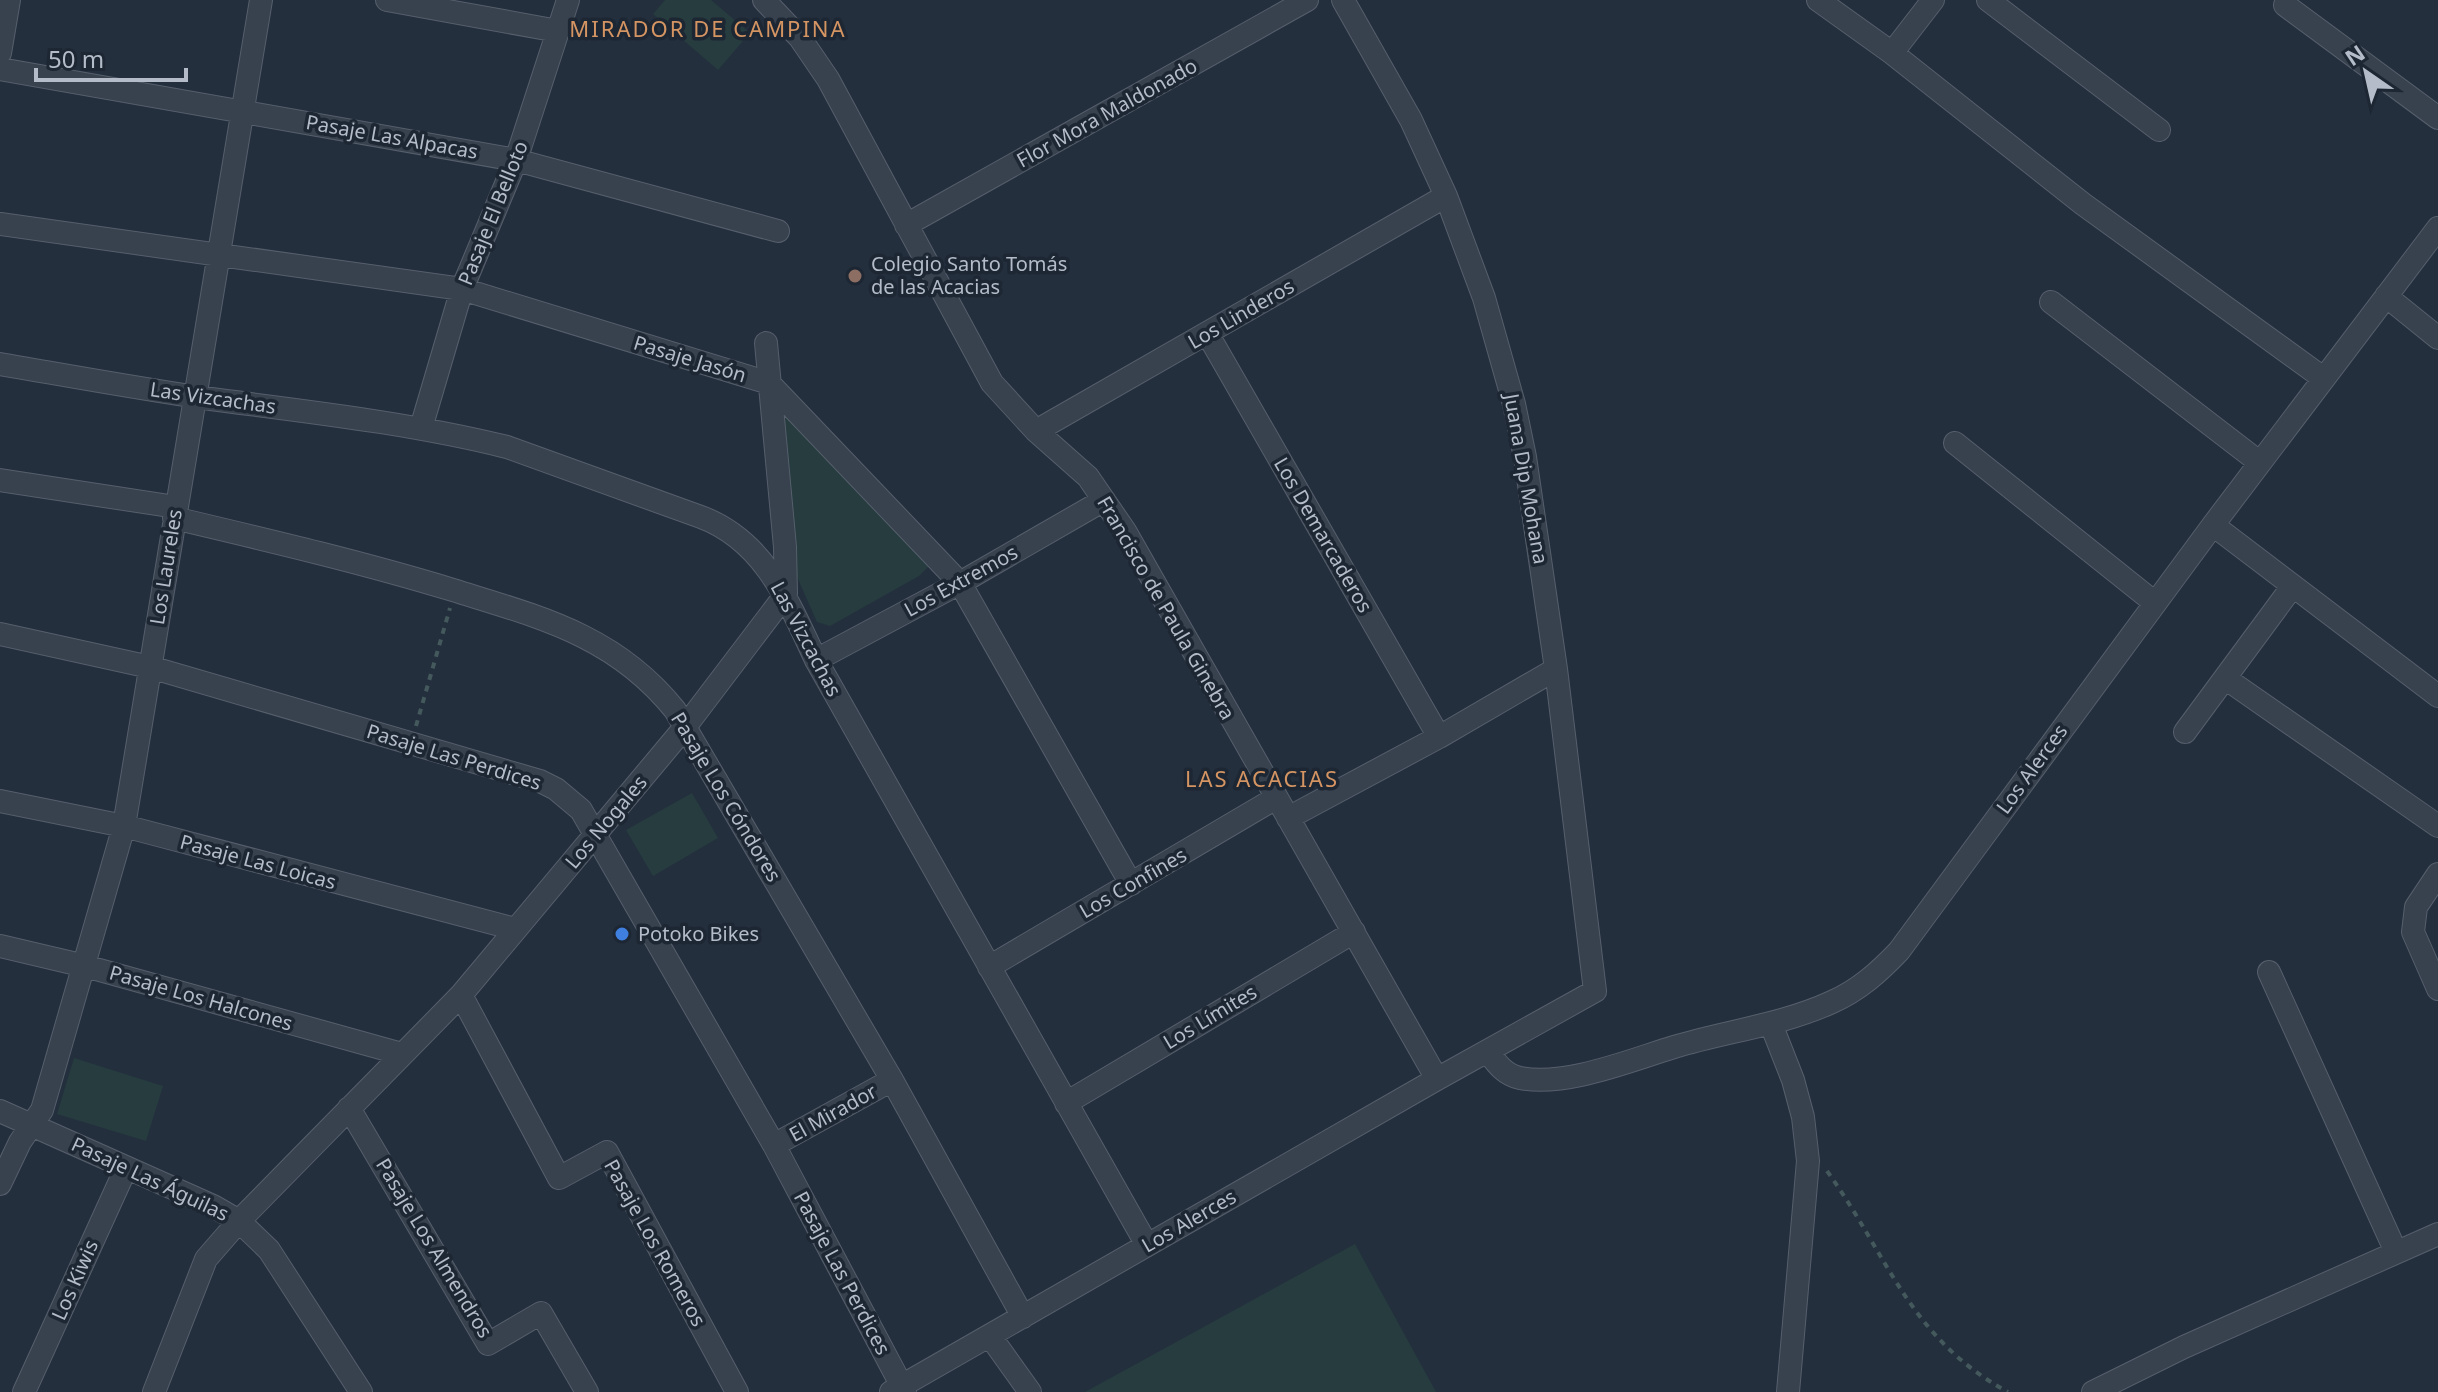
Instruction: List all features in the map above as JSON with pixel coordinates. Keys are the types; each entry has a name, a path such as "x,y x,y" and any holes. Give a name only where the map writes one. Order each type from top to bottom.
{"street":[{"path":"0,53 9,0"},
{"name":"Los Laureles","path":"0,1184 31,1123 42,1110 124,826 261,0"},
{"path":"387,0 558,31"},
{"name":"Pasaje El Belloto","path":"421,428 462,289 516,160 568,0"},
{"name":"Francisco de Paula Ginebra","path":"764,0 800,38 814,58 992,383 1036,431 1081,469 1125,531 1437,1079"},
{"name":"Flor Mora Maldonado","path":"906,225 1307,0"},
{"name":"Juana Dip Mohana","path":"1343,0 1411,120 1446,196 1484,298 1514,404 1525,457 1556,669 1595,991"},
{"path":"1818,0 1892,53 2083,204 2323,378"},
{"path":"1892,53 1933,0"},
{"path":"1988,0 2159,130"},
{"path":"2285,5 2438,118"},
{"name":"Pasaje Las Alpacas","path":"0,69 516,160 778,231"},
{"name":"Los Linderos","path":"1036,431 1446,196"},
{"name":"Pasaje Jasón","path":"0,224 462,289 769,383 960,583 1131,884"},
{"name":"Los Alerces","path":"1488,1052 1503,1070 1528,1079 1599,1071 1672,1047 1771,1024 1848,994 1867,982 1899,951 2259,462 2438,228"},
{"path":"2386,296 2438,338"},
{"path":"2051,302 2259,462"},
{"name":"Los Demarcaderos","path":"1207,333 1439,737"},
{"path":"766,343 785,547 786,594"},
{"name":"Las Vizcachas","path":"0,364 194,396 421,428 507,447 732,531 754,550 786,594 816,660 1147,1245"},
{"path":"1955,443 2155,603"},
{"name":"Pasaje Los Cóndores","path":"0,480 175,512 385,569 542,617 589,639 652,684 675,710 892,1080 1023,1317"},
{"name":"Los Extremos","path":"816,660 960,583 1104,500"},
{"path":"2213,525 2438,696"},
{"path":"2185,732 2292,587"},
{"name":"Los Nogales","path":"154,1392 206,1259 239,1221 461,995 685,727 786,594"},
{"name":"Pasaje Las Perdices","path":"0,634 150,667 540,781 556,789 581,810 774,1145 899,1390"},
{"path":"1288,818 1439,737 1556,669"},
{"path":"2225,678 2438,826"},
{"name":"Los Confines","path":"989,967 1276,798"},
{"name":"Pasaje Las Loicas","path":"0,801 124,826 515,929"},
{"path":"2438,874 2416,907 2413,932 2438,989"},
{"name":"Los Límites","path":"1066,1103 1354,932"},
{"name":"Pasaje Los Halcones","path":"0,946 85,966 402,1054"},
{"path":"2269,972 2396,1252"},
{"name":"Los Alerces","path":"899,1390 1147,1245 1595,991"},
{"name":"Pasaje Los Romeros","path":"461,995 559,1178 607,1152 737,1392"},
{"path":"1771,1024 1793,1080 1807,1145 1808,1176 1788,1392"},
{"name":"El Mirador","path":"774,1145 892,1080"},
{"name":"Pasaje Los Almendros","path":"349,1108 488,1344 541,1313 587,1392"},
{"name":"Pasaje Las Águilas","path":"0,1111 213,1206 239,1221 269,1250 361,1392"},
{"name":"Los Kiwis","path":"24,1392 126,1168"},
{"path":"2093,1392 2184,1347 2438,1234"},
{"path":"990,1336 1030,1392"}],"path":[{"path":"411,743 455,591"},
{"path":"1807,1145 1851,1205 1921,1321 1949,1352 2008,1392"}],"green space":[{"path":"665,0 711,0 750,33 718,70 653,14"},
{"path":"783,409 931,564 919,576 830,626 817,622 797,577"},
{"path":"692,793 718,838 653,876 626,830"},
{"path":"74,1058 163,1086 146,1141 57,1114"},
{"path":"1355,1244 1436,1392 1085,1392"}],"place":[{"name":"Colegio Santo Tomás de las Acacias","path":"855,276"},
{"name":"Potoko Bikes","path":"622,934"}],"district":[{"name":"MIRADOR DE CAMPINA","path":"708,29"},
{"name":"LAS ACACIAS","path":"1262,779"}]}
